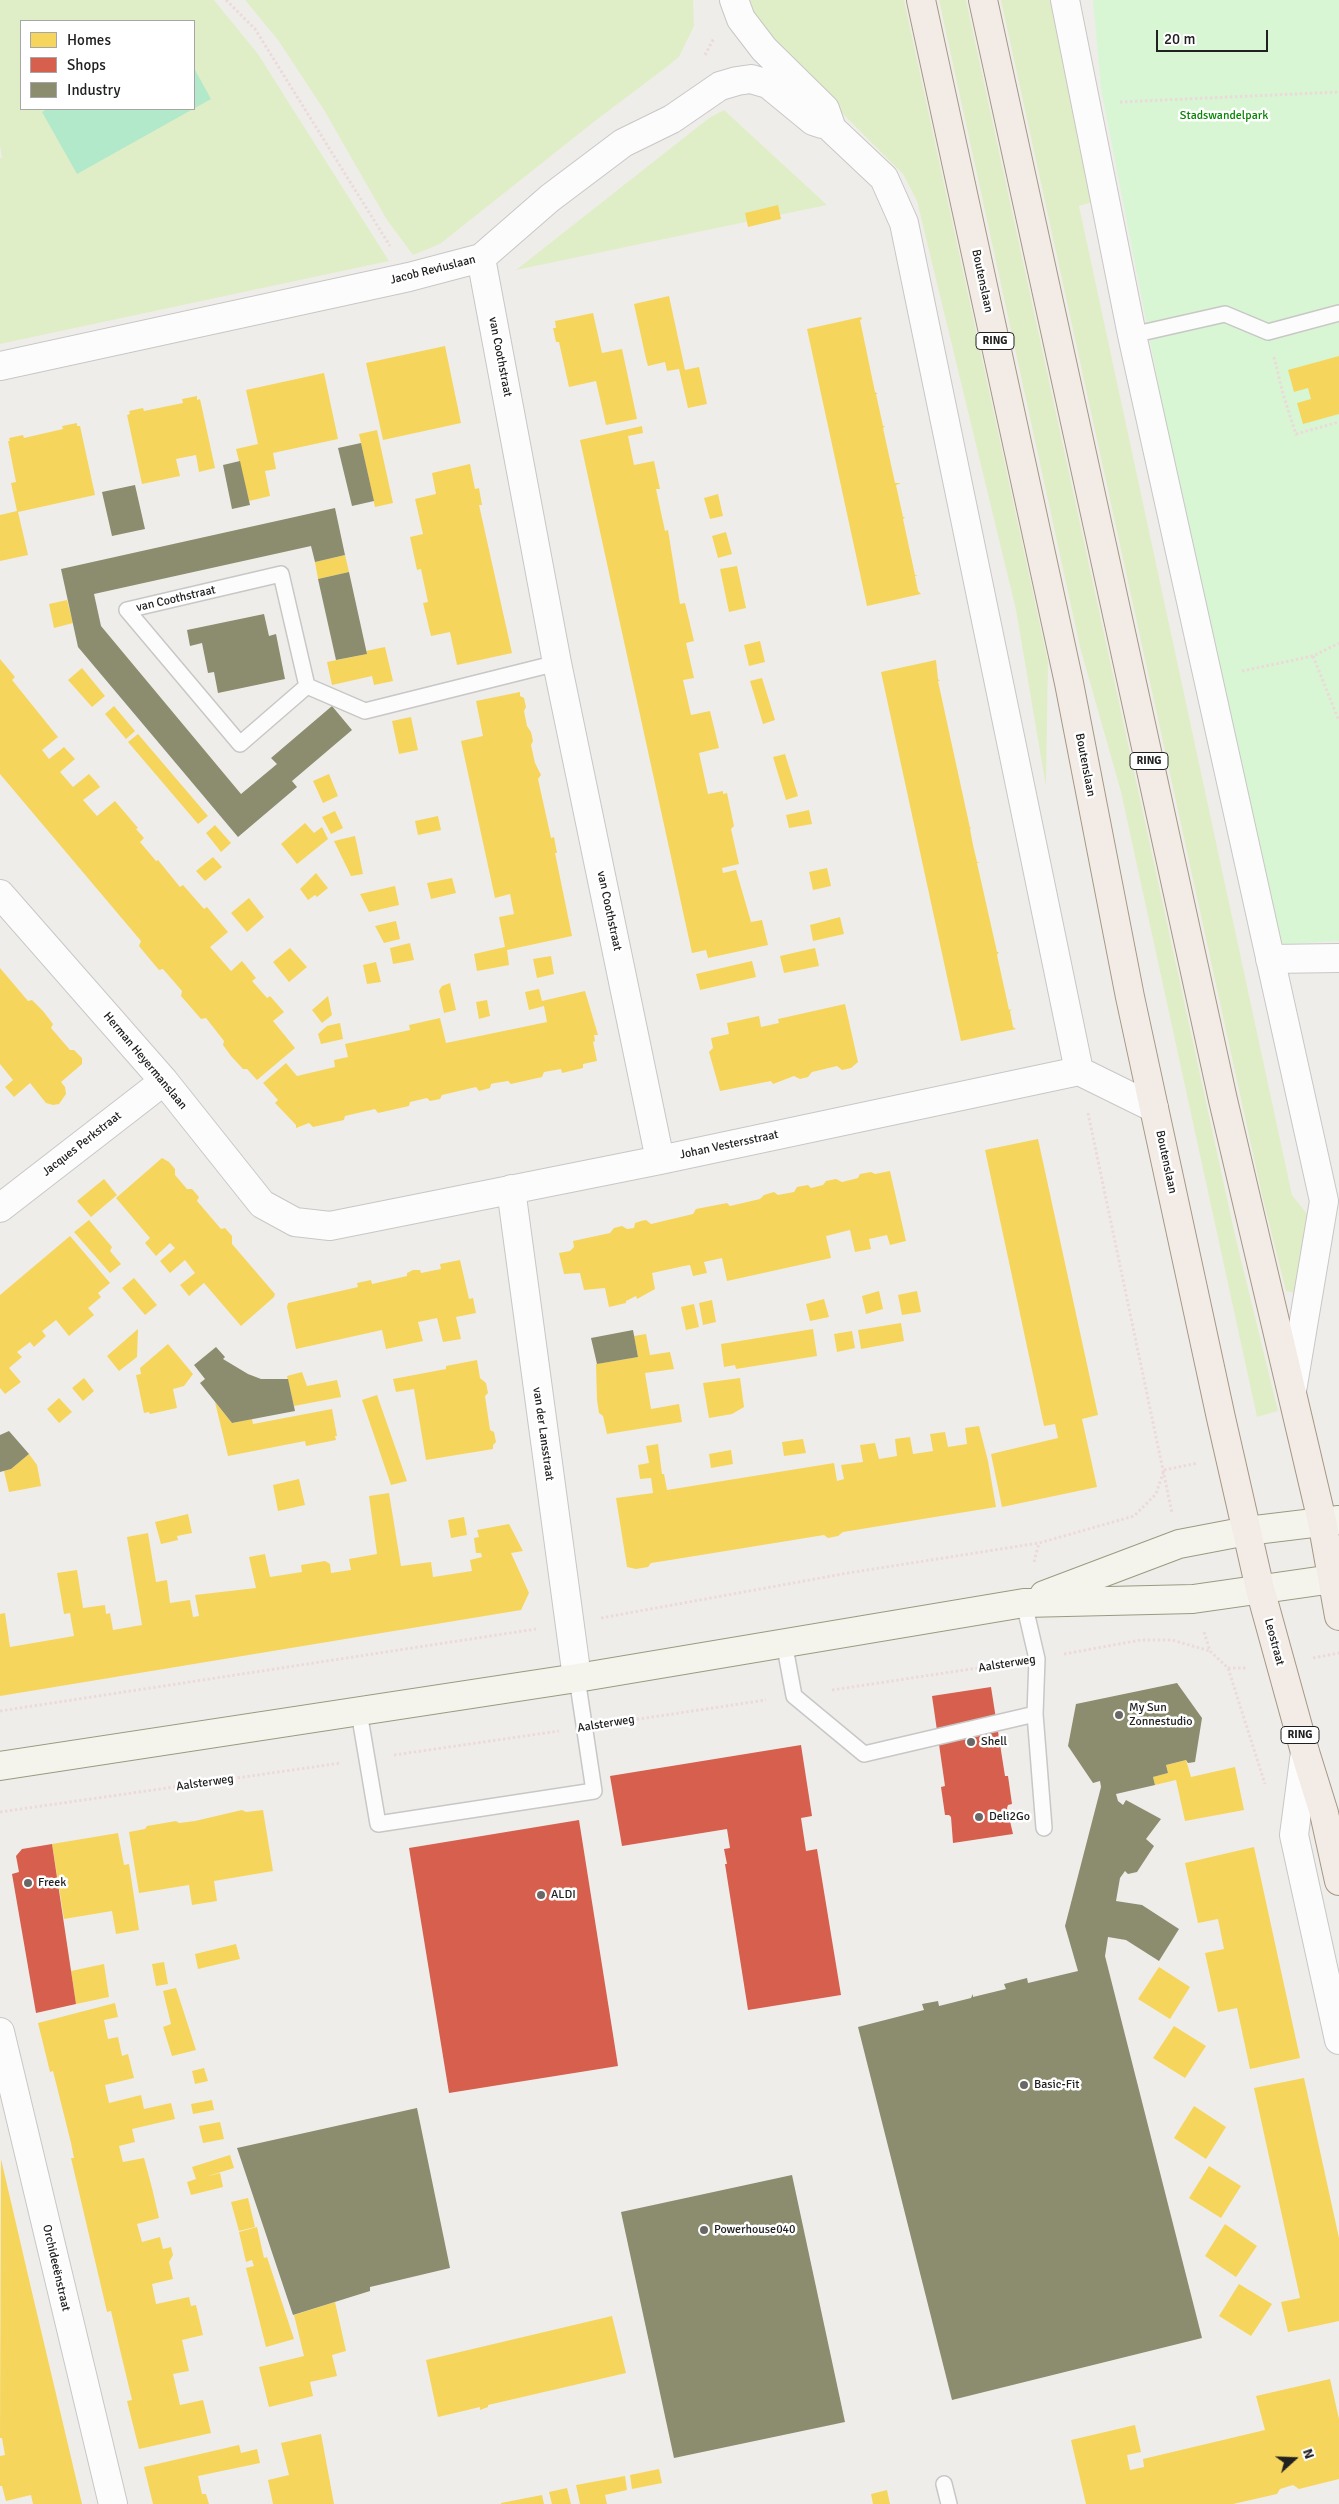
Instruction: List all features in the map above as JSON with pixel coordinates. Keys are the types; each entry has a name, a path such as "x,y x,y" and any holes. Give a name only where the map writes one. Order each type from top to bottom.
{"main road":[{"name":"Boutenslaan","path":"920,0 1069,683 1130,997 1246,1531"},
{"name":"RING","path":"983,0 1223,1100 1292,1392 1330,1521 1339,1616"},
{"path":"1024,1603 1179,1544 1246,1531 1330,1521"},
{"name":"Leostraat","path":"1246,1531 1305,1752 1324,1813 1339,1880"},
{"path":"0,1766 577,1678 1024,1603 1193,1599 1336,1578"}],"street":[{"path":"1065,0 1132,336 1324,1201 1292,1392"},
{"path":"738,9 764,48 825,109 832,128 884,178 904,223 1079,1070 1154,1108"},
{"name":"Jacob Reviuslaan","path":"0,366 410,277 481,258 550,198 623,143 672,119 720,86 736,80 752,79 768,84 813,121 832,128"},
{"name":"van Coothstraat","path":"481,258 557,663 660,1160"},
{"name":"Herman Heyermanslaan","path":"0,894 164,1081 262,1204 295,1222"},
{"path":"1270,959 1339,958"},
{"name":"Johan Vestersstraat","path":"295,1222 330,1226 660,1160 1079,1070"},
{"name":"Jacques Perkstraat","path":"0,1208 164,1081"},
{"name":"van der Lansstraat","path":"510,1189 568,1624 577,1678"},
{"name":"Leostraat","path":"1305,1752 1294,1835 1339,2040"},
{"name":"Orchideeënstraat","path":"0,2032 113,2504"}],"lane":[{"path":"1132,336 1225,314 1268,332 1339,313"},
{"name":"van Coothstraat","path":"281,574 307,686 240,744 127,610 281,574"},
{"path":"307,686 364,711 557,663"},
{"path":"1024,1603 1037,1659 1035,1714 1044,1828"},
{"path":"784,1642 794,1696 864,1754 1035,1714"},
{"path":"359,1712 378,1824 594,1791 577,1678"},
{"path":"944,2484 949,2504"}],"path":[{"path":"226,0 255,29 410,277"},
{"path":"1086,103 1339,92"},
{"path":"1268,332 1283,394 1296,434 1339,422"},
{"path":"1208,679 1313,656 1339,643"},
{"path":"1313,656 1339,721"},
{"path":"0,1711 568,1624 848,1573 1039,1543 1134,1516 1156,1494 1164,1470 1079,1070"},
{"name":"Aalsterweg","path":"0,1812 367,1760 794,1696 1037,1659 1141,1640 1172,1640 1210,1651"},
{"path":"1228,1668 1267,1789"}],"green space":[{"path":"0,0 214,0 258,54 389,261 0,344 0,158 2,158 0,146"},
{"path":"245,0 693,0 694,26 679,57 440,244 413,255 387,220 324,110 278,40"},
{"path":"745,0 904,0 1048,662 1046,787 1016,610 917,201 903,174 772,43"},
{"path":"939,0 966,0 1235,1235 1278,1411 1257,1417 1121,792 1080,647"},
{"path":"1001,0 1052,0 1093,202 1079,206 1292,1195 1308,1215 1294,1293 1286,1291 1262,1195"},
{"name":"Stadswandelpark","path":"1093,0 1339,0 1339,941 1267,945 1101,88"},
{"path":"195,70 211,99 195,108"},
{"path":"45,110 191,110 77,174 42,112"},
{"path":"724,110 827,205 516,270 709,118"}],"building: Homes":[{"path":"778,205 781,219 748,227 745,213"},
{"path":"669,296 685,370 699,367 707,404 688,408 679,369 667,371 665,362 648,366 634,304"},
{"path":"593,313 602,353 622,349 637,419 606,425 596,381 569,387 559,342 556,342 553,328 556,328 555,321"},
{"path":"861,317 862,319 860,320 875,392 878,394 876,394 883,426 885,426 883,428 895,483 901,483 896,485 903,517 905,517 903,519 915,575 918,576 915,576 918,591 921,594 867,606 807,329"},
{"path":"445,346 461,423 383,440 366,363"},
{"path":"1339,356 1339,414 1303,424 1297,403 1311,399 1308,388 1294,392 1288,370"},
{"path":"324,373 338,439 273,453 276,469 265,471 270,496 249,501 236,449 258,444 246,390"},
{"path":"197,396 197,400 200,399 215,468 199,472 196,455 176,459 180,476 142,484 127,415 130,414 129,411 143,408 144,411 183,403 182,399"},
{"path":"77,423 77,426 80,426 95,495 18,512 28,555 0,561 0,515 17,511 11,483 16,482 9,438 23,435 24,438 63,429 62,426"},
{"path":"642,426 643,433 628,436 634,465 654,461 660,489 656,489 665,531 668,530 680,604 685,603 694,641 686,643 694,678 683,680 691,715 710,711 719,748 699,753 708,794 723,791 723,794 727,793 734,826 731,829 739,864 722,868 723,873 736,870 751,922 762,920 768,945 708,958 706,950 692,953 580,440"},
{"path":"377,430 393,503 375,507 359,434"},
{"path":"470,464 475,489 479,488 482,505 479,505 512,653 457,665 450,632 431,636 423,603 428,602 421,569 417,570 410,537 423,534 415,499 436,494 432,473"},
{"path":"718,494 723,516 710,519 704,498"},
{"path":"726,532 732,554 718,558 712,536"},
{"path":"345,555 349,572 318,579 315,562"},
{"path":"737,566 746,608 729,612 720,569"},
{"path":"67,600 73,623 54,628 49,604"},
{"path":"760,641 765,662 749,666 744,645"},
{"path":"385,647 393,681 374,685 372,676 332,685 327,662 367,654 366,651"},
{"path":"0,659 15,677 12,680 58,737 42,750 49,759 64,747 75,759 60,772 73,787 89,774 97,783 100,787 83,800 97,816 115,801 138,828 136,829 144,838 140,842 156,861 158,860 180,887 183,885 204,909 207,907 228,932 210,947 231,971 242,961 256,978 252,981 267,998 270,996 284,1012 273,1021 295,1048 257,1080 231,1056 223,1045 224,1041 206,1018 201,1019 181,996 182,991 163,969 159,970 148,957 139,946 141,941 0,774"},
{"path":"936,660 938,679 940,681 938,681 970,828 972,827 970,829 973,845 977,862 980,863 977,863 997,952 999,952 997,955 1009,1010 1012,1009 1010,1011 1013,1027 1016,1029 961,1041 881,672"},
{"path":"82,668 105,696 92,707 68,680"},
{"path":"762,678 775,720 763,724 750,681"},
{"path":"520,692 526,707 524,711 533,741 531,745 535,763 541,775 538,779 551,838 554,837 557,853 555,853 572,936 507,950 509,965 477,971 474,954 505,947 499,917 514,914 510,894 495,898 461,741 483,736 476,701"},
{"path":"114,706 135,731 126,739 105,714"},
{"path":"411,717 418,750 399,754 392,721"},
{"path":"138,734 208,816 198,824 128,742"},
{"path":"785,754 798,796 786,800 773,757"},
{"path":"329,774 338,796 323,803 313,781"},
{"path":"809,810 812,824 789,828 786,815"},
{"path":"335,811 343,828 331,834 322,817"},
{"path":"438,816 441,830 418,835 415,821"},
{"path":"305,823 314,833 322,827 328,839 297,864 281,844"},
{"path":"215,825 231,843 221,852 206,833"},
{"path":"355,836 363,874 351,876 334,841"},
{"path":"213,857 222,867 205,881 196,871"},
{"path":"827,868 831,886 813,890 809,872"},
{"path":"316,873 328,888 317,897 315,895 308,900 300,889"},
{"path":"452,878 456,893 431,899 427,883"},
{"path":"395,886 399,905 369,912 360,894"},
{"path":"249,898 264,917 247,932 231,913"},
{"path":"840,917 844,934 813,941 810,925"},
{"path":"396,921 400,939 384,943 375,926"},
{"path":"410,943 414,960 393,964 390,948"},
{"path":"290,948 307,967 289,982 273,962"},
{"path":"815,948 819,966 784,973 780,956"},
{"path":"551,956 554,974 537,978 533,959"},
{"path":"752,961 756,977 700,990 696,974"},
{"path":"376,962 381,982 367,984 363,965"},
{"path":"0,968 28,1001 32,1000 43,1011 53,1024 51,1028 70,1050 74,1050 82,1058 82,1064 61,1082 65,1087 66,1094 59,1104 46,1103 30,1083 14,1097 5,1087 13,1080 0,1064"},
{"path":"450,983 456,1010 444,1013 439,991 442,986"},
{"path":"539,989 542,1001 585,991 598,1035 594,1035 595,1041 593,1042 597,1061 583,1064 583,1068 562,1073 561,1069 544,1072 542,1077 511,1084 508,1081 495,1083 491,1084 490,1088 479,1091 476,1087 442,1095 440,1099 430,1101 427,1098 410,1102 409,1106 378,1113 375,1109 345,1116 344,1120 313,1127 309,1123 296,1128 296,1125 275,1103 278,1100 263,1083 286,1063 297,1076 335,1067 334,1060 348,1057 345,1044 410,1030 409,1025 440,1018 446,1043 547,1022 544,1006 529,1010 525,992"},
{"path":"328,996 332,1015 322,1023 312,1010"},
{"path":"487,1000 490,1016 479,1019 476,1002"},
{"path":"845,1004 858,1062 851,1068 842,1070 837,1066 812,1072 808,1077 800,1079 794,1076 773,1084 771,1081 720,1091 709,1052 713,1048 711,1038 729,1034 727,1023 759,1016 761,1027 779,1023 778,1019"},
{"path":"340,1023 343,1039 321,1044 318,1034 327,1026"},
{"path":"1038,1139 1098,1415 1082,1419 1097,1487 1002,1507 991,1454 1058,1438 1055,1424 1044,1426 985,1150"},
{"path":"162,1158 175,1169 175,1175 187,1189 192,1189 199,1197 197,1201 221,1229 225,1228 232,1236 232,1244 275,1294 241,1326 204,1283 189,1296 180,1285 195,1273 185,1260 170,1273 160,1261 175,1248 170,1243 156,1256 145,1243 150,1238 116,1198"},
{"path":"890,1171 906,1241 890,1245 887,1235 869,1239 871,1249 855,1252 850,1230 826,1236 831,1258 727,1281 722,1258 704,1262 707,1273 693,1276 690,1265 652,1273 655,1289 637,1299 636,1296 626,1301 626,1303 609,1307 605,1288 584,1290 580,1273 564,1274 559,1253 570,1251 574,1247 573,1241 610,1233 614,1228 622,1226 627,1229 634,1228 635,1223 641,1221 646,1220 651,1224 693,1214 696,1209 727,1203 730,1206 760,1199 764,1195 774,1192 778,1195 794,1192 797,1187 808,1185 811,1188 823,1185 826,1181 836,1179 842,1182 858,1178 860,1174"},
{"path":"104,1179 117,1195 91,1217 77,1201"},
{"path":"89,1220 112,1247 110,1251 121,1264 110,1273 74,1232"},
{"path":"70,1236 110,1283 98,1293 101,1297 88,1308 94,1315 69,1336 56,1320 42,1331 46,1336 34,1347 30,1342 17,1352 22,1357 9,1368 21,1382 5,1394 0,1388 0,1295"},
{"path":"460,1260 469,1299 473,1298 476,1313 456,1317 461,1339 443,1342 437,1318 418,1322 423,1341 386,1349 382,1330 296,1349 287,1307 288,1303 358,1287 357,1283 371,1280 372,1284 407,1276 407,1273 413,1270 420,1270 421,1273 441,1269 440,1264"},
{"path":"134,1278 157,1305 145,1315 122,1288"},
{"path":"879,1291 883,1309 866,1314 862,1296"},
{"path":"917,1291 921,1312 902,1315 898,1295"},
{"path":"824,1299 829,1317 810,1321 806,1304"},
{"path":"712,1300 716,1322 703,1325 699,1303"},
{"path":"694,1304 699,1327 686,1330 681,1307"},
{"path":"901,1323 904,1341 861,1349 858,1330"},
{"path":"138,1329 137,1357 119,1371 107,1356"},
{"path":"813,1329 817,1356 736,1369 735,1365 724,1367 721,1344"},
{"path":"852,1331 855,1348 837,1352 834,1334"},
{"path":"646,1334 650,1355 670,1352 674,1369 645,1373 651,1409 679,1404 682,1422 607,1434 603,1416 599,1413 596,1364 638,1357 634,1336"},
{"path":"168,1344 193,1374 184,1386 173,1389 177,1408 150,1414 149,1412 144,1413 136,1375 141,1374 140,1368"},
{"path":"477,1360 480,1378 486,1383 488,1393 485,1396 490,1430 494,1432 496,1442 493,1445 493,1449 426,1460 414,1389 396,1392 393,1379 446,1369 446,1366"},
{"path":"302,1372 307,1386 337,1380 341,1397 294,1406 287,1376"},
{"path":"84,1378 94,1391 83,1401 72,1388"},
{"path":"740,1378 744,1407 732,1414 709,1418 703,1383"},
{"path":"377,1395 407,1481 391,1485 362,1400"},
{"path":"59,1398 72,1412 59,1423 47,1409"},
{"path":"215,1402 232,1423 252,1419 253,1424 332,1409 337,1436 335,1436 336,1440 306,1446 305,1441 228,1456"},
{"path":"979,1426 988,1461 996,1507 843,1532 838,1536 828,1538 824,1535 651,1563 648,1567 636,1569 627,1567 616,1498 653,1493 651,1478 640,1479 638,1465 649,1463 646,1446 658,1444 662,1474 664,1474 667,1490 834,1463 837,1481 844,1479 841,1465 863,1462 860,1445 875,1443 879,1459 897,1456 895,1439 910,1437 913,1454 933,1451 930,1434 945,1432 948,1447 967,1444 965,1428"},
{"path":"803,1439 806,1453 784,1456 782,1442"},
{"path":"731,1450 733,1464 711,1468 709,1454"},
{"path":"29,1454 37,1465 41,1486 9,1492 4,1471 11,1469"},
{"path":"299,1479 305,1505 278,1511 273,1485"},
{"path":"389,1493 401,1566 431,1562 433,1577 472,1571 470,1560 482,1557 481,1553 476,1553 474,1538 479,1537 477,1530 509,1524 523,1551 511,1553 529,1593 521,1610 0,1696 0,1614 5,1613 10,1647 74,1636 70,1613 64,1614 57,1573 77,1570 83,1608 105,1605 106,1614 110,1613 113,1630 142,1625 127,1537 148,1533 156,1582 167,1580 170,1603 190,1600 193,1617 199,1616 195,1595 256,1588 249,1557 265,1554 270,1577 302,1572 301,1565 325,1561 330,1564 331,1573 351,1570 349,1559 377,1554 369,1496"},
{"path":"188,1514 192,1533 177,1536 178,1540 161,1544 155,1522"},
{"path":"464,1517 467,1535 451,1538 448,1520"},
{"path":"1186,1760 1191,1777 1235,1767 1244,1810 1185,1821 1176,1780 1155,1785 1153,1777 1168,1773 1166,1765"},
{"path":"242,1810 246,1812 263,1810 273,1871 214,1881 217,1901 192,1905 189,1885 139,1893 129,1832 145,1829 147,1826 176,1821 179,1823 195,1821"},
{"path":"118,1833 124,1865 129,1864 139,1930 116,1934 112,1911 64,1919 52,1844"},
{"path":"1254,1847 1300,2058 1250,2069 1237,2008 1218,2012 1205,1953 1224,1949 1218,1919 1198,1923 1185,1863"},
{"path":"236,1944 240,1959 198,1969 195,1954"},
{"path":"164,1962 168,1984 156,1986 152,1964"},
{"path":"104,1964 109,1997 76,2004 71,1971"},
{"path":"1159,1967 1190,1987 1170,2019 1138,1999"},
{"path":"176,1988 196,2050 172,2056 163,2027 171,2024 163,1991"},
{"path":"115,2003 118,2017 104,2020 108,2039 118,2037 122,2056 128,2054 134,2078 105,2085 109,2103 141,2095 144,2109 171,2103 175,2119 132,2129 135,2142 119,2146 123,2162 144,2158 152,2188 159,2218 137,2224 142,2242 160,2237 163,2249 171,2247 173,2255 169,2262 173,2279 152,2284 156,2304 189,2297 191,2306 196,2305 203,2335 182,2340 189,2371 173,2374 180,2405 203,2400 211,2433 139,2449 127,2401 132,2400 111,2311 107,2312 71,2158 74,2158 71,2143 53,2071 50,2072 38,2023"},
{"path":"1174,2026 1206,2046 1185,2078 1153,2058"},
{"path":"204,2068 208,2081 195,2084 192,2071"},
{"path":"1304,2078 1339,2238 1339,2321 1288,2332 1281,2302 1300,2298 1254,2088"},
{"path":"212,2100 214,2110 193,2114 191,2104"},
{"path":"1194,2106 1226,2127 1206,2159 1174,2138"},
{"path":"220,2122 224,2139 203,2143 199,2126"},
{"path":"230,2155 234,2168 205,2177 220,2173 223,2187 191,2195 187,2182 196,2179 192,2167"},
{"path":"1,2159 82,2504 33,2504 31,2495 6,2501 2,2486 0,2486 0,2456 5,2455 2,2438 0,2438"},
{"path":"1209,2166 1241,2186 1221,2218 1189,2198"},
{"path":"248,2198 255,2227 239,2231 231,2202"},
{"path":"1225,2224 1257,2246 1236,2277 1205,2256"},
{"path":"257,2227 264,2258 267,2257 294,2339 266,2347 246,2268 254,2266 252,2260 246,2262 239,2232"},
{"path":"1239,2284 1272,2304 1251,2336 1219,2316"},
{"path":"335,2302 346,2351 332,2355 337,2376 310,2382 313,2396 269,2407 259,2367 304,2356 294,2315"},
{"path":"612,2316 626,2373 488,2405 488,2407 480,2410 480,2407 438,2417 426,2360"},
{"path":"1330,2379 1339,2419 1339,2479 1299,2489 1293,2485 1280,2489 1277,2494 1233,2504 1086,2504 1071,2440 1135,2425 1141,2452 1127,2455 1130,2470 1144,2467 1143,2459 1265,2430 1256,2396"},
{"path":"321,2434 334,2504 273,2504 268,2480 289,2475 281,2443"},
{"path":"239,2445 241,2453 257,2449 260,2463 198,2476 202,2494 206,2494 209,2504 153,2504 144,2467"},
{"path":"659,2469 662,2483 632,2489 630,2475"},
{"path":"625,2476 627,2490 605,2495 607,2504 580,2504 576,2485"},
{"path":"567,2488 571,2504 552,2504 549,2492"},
{"path":"887,2490 890,2504 873,2504 871,2494"},
{"path":"542,2495 544,2504 501,2504 501,2503"}],"building: Shops":[{"path":"991,1687 1005,1776 1008,1776 1012,1804 1008,1805 1007,1808 1013,1834 953,1843 951,1817 945,1815 941,1787 945,1786 932,1696"},
{"path":"801,1745 812,1816 801,1818 806,1851 817,1849 841,1995 748,2010 725,1864 727,1864 724,1849 730,1848 727,1829 622,1846 610,1776"},
{"path":"579,1820 618,2066 449,2093 409,1848"},
{"path":"52,1844 76,2004 36,2013 12,1874 19,1872 16,1856 22,1849"}],"building: Industry":[{"path":"361,443 374,501 352,506 338,448"},
{"path":"240,461 250,505 232,509 223,465"},
{"path":"135,485 145,529 112,536 102,492"},
{"path":"335,508 345,555 315,562 311,546 94,594 101,626 241,794 277,764 271,758 332,706 352,730 292,781 297,787 238,837 78,647 61,569"},
{"path":"349,572 367,654 336,660 318,579"},
{"path":"264,614 269,636 276,634 285,679 218,693 214,672 208,673 202,643 190,646 187,630"},
{"path":"633,1330 638,1357 597,1364 591,1338"},
{"path":"216,1347 225,1357 223,1359 248,1374 261,1379 288,1379 295,1411 232,1423 200,1383 205,1379 194,1365"},
{"path":"9,1431 29,1454 11,1469 0,1472 0,1435"},
{"path":"1177,1683 1202,1718 1195,1762 1188,1763 1186,1760 1166,1765 1168,1773 1153,1777 1155,1785 1116,1794 1118,1801 1123,1805 1126,1800 1161,1819 1146,1839 1154,1846 1137,1872 1128,1874 1125,1871 1120,1878 1116,1901 1142,1905 1179,1929 1159,1961 1126,1940 1108,1937 1105,1956 1202,2338 952,2400 858,2027 924,2010 922,2004 938,2001 939,2006 971,1998 973,1994 973,1997 1006,1989 1004,1984 1027,1978 1028,1983 1078,1971 1065,1926 1101,1787 1100,1781 1093,1783 1068,1746 1076,1704"},
{"path":"417,2108 450,2268 370,2287 370,2291 293,2315 237,2148"},
{"path":"792,2175 845,2422 674,2458 621,2212"}],"place":[{"name":"My Sun Zonnestudio","path":"1119,1715"},
{"name":"Shell","path":"971,1742"},
{"name":"Deli2Go","path":"979,1817"},
{"name":"Freek","path":"28,1883"},
{"name":"ALDI","path":"541,1895"},
{"name":"Basic-Fit","path":"1024,2085"},
{"name":"Powerhouse040","path":"704,2230"}]}
